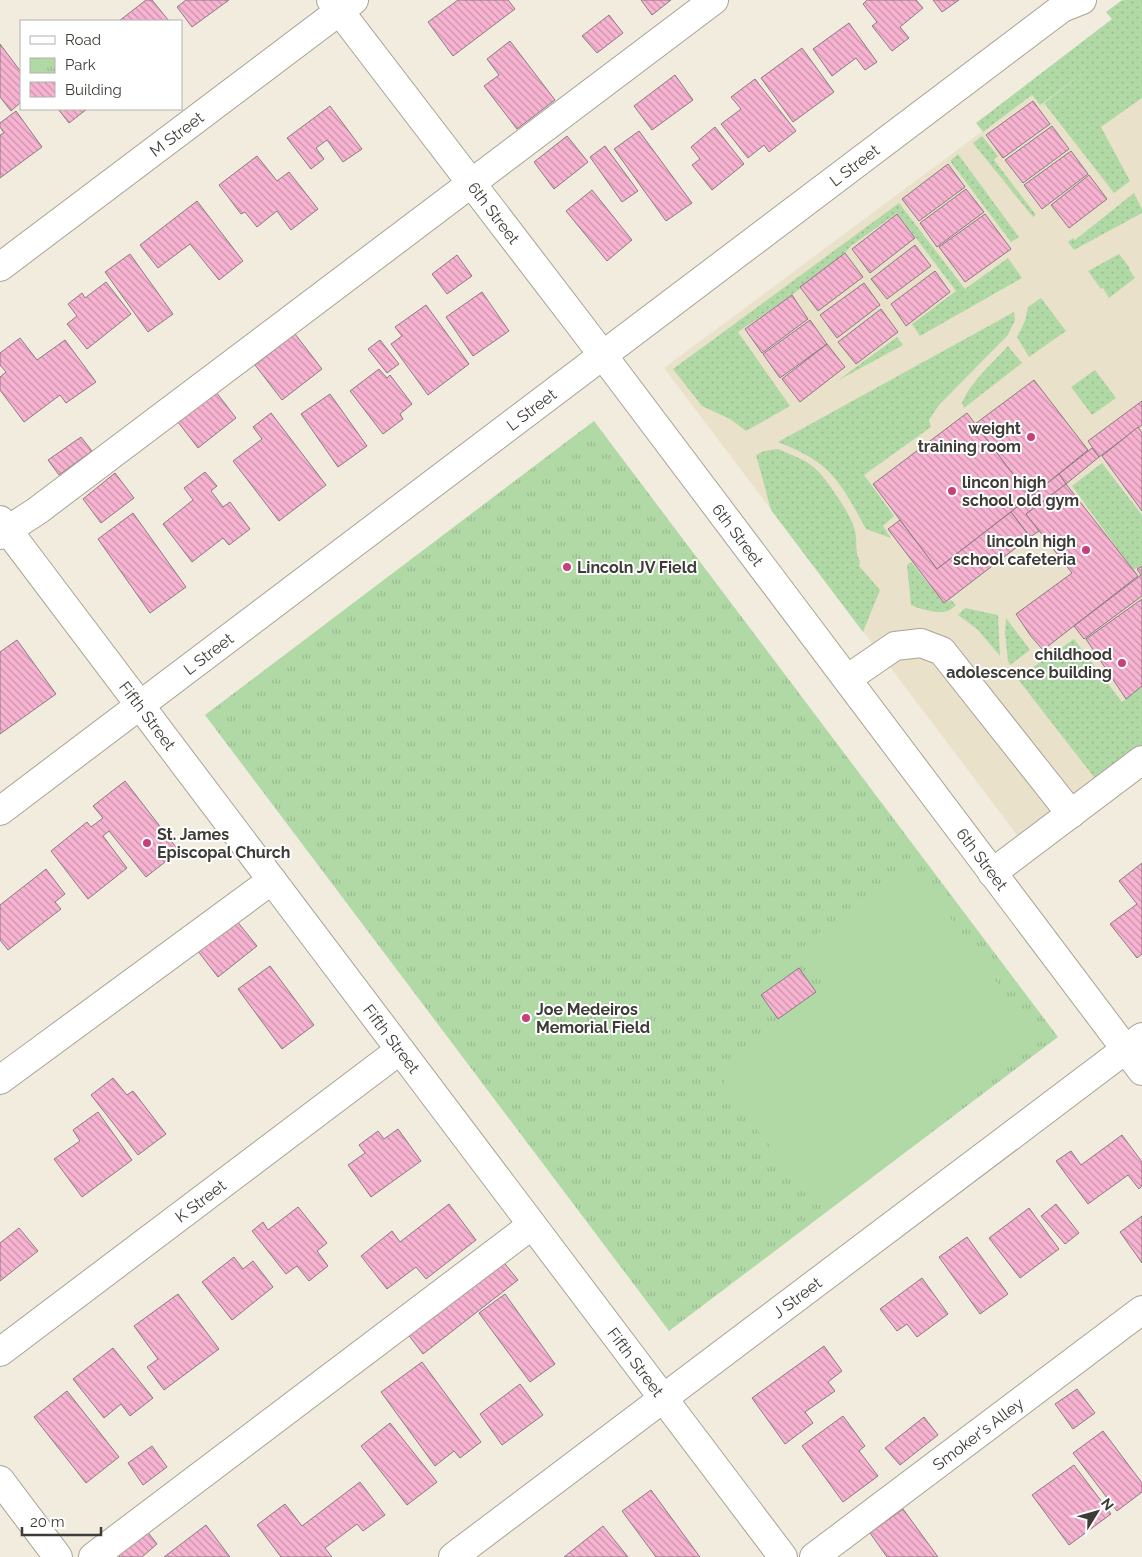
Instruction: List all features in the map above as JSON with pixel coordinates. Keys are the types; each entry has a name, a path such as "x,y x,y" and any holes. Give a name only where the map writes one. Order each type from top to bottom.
{"street":[{"path":"3,528 37,512 714,0"},
{"name":"L Street","path":"0,810 1067,3"},
{"name":"6th Street","path":"342,4 471,183 603,355 992,873 1134,1043 1142,1071"},
{"name":"M Street","path":"0,267 342,4"},
{"name":"Fifth Street","path":"3,528 140,705 783,1557"},
{"path":"847,679 895,646 921,643 942,651 1071,814"},
{"path":"992,873 1142,760"},
{"path":"0,1080 272,880"},
{"name":"J Street","path":"453,1557 1134,1043"},
{"name":"K Street","path":"0,1352 400,1050"},
{"path":"93,1557 532,1225"},
{"name":"Smoker's Alley","path":"814,1557 1142,1310"},
{"path":"0,1480 58,1557"}],"shaded area":[{"path":"1120,0 1142,0 1142,748 1023,843 664,368 1132,20"}],"green space":[{"path":"1125,0 1142,0 1142,98 1101,127 1130,181 1114,193 1044,103 1091,67 1040,105 1032,95 983,132 976,123 1112,19 1106,12"},
{"path":"982,136 998,156 994,160 1036,215 1033,217 973,143"},
{"path":"958,154 1019,237 1011,242 950,161"},
{"path":"1134,193 1142,213 1074,250 1068,242 1073,238 1075,240"},
{"path":"899,203 965,289 1008,258 1022,278 920,336 912,324 956,291 897,213 851,246 845,253 792,295 738,332 790,406 746,431 730,419 702,406 673,369"},
{"path":"1119,254 1135,278 1109,298 1088,271"},
{"path":"1041,298 1066,331 1029,357 1017,337 1025,321 1028,307"},
{"path":"1014,312 1015,320 1008,335 939,405 929,420 931,427 864,475 894,516 883,526 891,538 866,529 844,491 823,466 804,454 778,442"},
{"path":"897,337 903,345 837,381"},
{"path":"1008,346 1022,363 964,408 962,403 971,387"},
{"path":"1095,370 1116,398 1092,415 1071,387"},
{"path":"594,421 1058,1037 669,1331 205,715"},
{"path":"778,449 814,467 834,491 850,517 856,535 859,566 880,590 863,632 771,510 756,455 764,451"},
{"path":"1102,463 1142,515 1142,565 1133,570 1072,486"},
{"path":"911,562 944,603 951,600 956,605 948,611 939,612 911,605 907,565"},
{"path":"965,608 998,615 1000,656 977,629 958,615"},
{"path":"1006,618 1030,650 1010,665 1005,633"},
{"path":"1074,639 1122,702 1142,686 1142,745 1097,781 1017,678"},
{"path":"899,872 921,877 1039,1041 935,1123 826,1205 815,1204 723,1086 727,1064 829,991 807,957 809,940"}],"building":[{"path":"146,0 152,0 168,20 120,20"},
{"path":"186,0 229,0 192,27 177,7"},
{"path":"458,0 508,0 515,9 453,56 428,22"},
{"path":"641,0 671,0 652,15"},
{"path":"867,0 916,0 923,8 900,27 909,38 892,51 872,26 877,22 863,4"},
{"path":"933,0 959,0 942,12"},
{"path":"609,15 623,33 597,53 582,36"},
{"path":"849,23 877,62 865,70 856,58 832,76 813,49"},
{"path":"510,41 555,100 517,129 484,86 499,75 487,59"},
{"path":"0,44 20,71 20,103 11,111 0,97"},
{"path":"802,48 834,92 793,122 761,78"},
{"path":"675,75 693,100 652,130 634,106"},
{"path":"755,79 796,131 769,152 764,145 748,158 721,124 741,109 731,97"},
{"path":"1033,101 1050,124 1003,158 986,135"},
{"path":"330,106 362,149 343,162 327,140 316,148 324,159 311,169 287,138"},
{"path":"59,110 86,110 69,123"},
{"path":"16,111 42,147 0,178 0,135 4,133 0,123"},
{"path":"1052,126 1069,149 1023,183 1005,160"},
{"path":"715,127 744,164 712,190 692,165 700,159 691,147"},
{"path":"639,131 692,203 666,221 614,149"},
{"path":"567,136 588,162 554,189 534,162"},
{"path":"605,146 638,191 622,202 590,157"},
{"path":"1071,151 1088,174 1042,209 1024,185"},
{"path":"257,156 277,181 289,172 318,209 291,230 277,211 257,227 245,212 241,214 219,185"},
{"path":"948,164 965,187 919,221 902,199"},
{"path":"1089,175 1107,199 1069,228 1051,205"},
{"path":"966,189 984,212 937,247 920,223"},
{"path":"592,190 632,240 607,261 566,211"},
{"path":"197,201 243,261 219,280 190,244 158,268 140,245"},
{"path":"897,214 915,238 870,273 852,249"},
{"path":"985,214 1011,249 965,282 939,247"},
{"path":"915,245 931,266 887,299 871,279"},
{"path":"845,253 863,277 818,311 800,287"},
{"path":"130,254 173,314 148,332 105,272"},
{"path":"457,255 472,276 447,294 432,274"},
{"path":"935,271 950,292 906,326 891,304"},
{"path":"106,282 131,314 87,349 67,324 77,316 68,304 82,293 85,298"},
{"path":"864,283 880,305 837,338 820,315"},
{"path":"482,292 509,331 473,356 446,317"},
{"path":"792,295 808,319 762,353 745,329"},
{"path":"426,305 469,364 428,395 391,344 402,336 395,327"},
{"path":"881,309 898,332 856,364 838,342"},
{"path":"810,320 827,344 780,378 763,354"},
{"path":"295,334 322,369 282,400 255,365"},
{"path":"20,338 37,360 65,340 96,382 66,403 60,395 24,422 0,390 0,377 6,372 0,365 0,353"},
{"path":"380,340 399,364 387,373 368,349"},
{"path":"827,344 845,367 800,402 782,379"},
{"path":"379,369 387,378 390,375 412,404 400,414 403,419 383,434 350,391"},
{"name":"weight training room","path":"1034,380 1088,450 1030,497 975,424"},
{"path":"216,392 236,418 198,448 178,422"},
{"path":"330,394 367,446 338,467 301,414"},
{"path":"1142,401 1142,425 1099,457 1088,441"},
{"path":"271,413 326,485 279,521 233,461 262,439 253,427"},
{"name":"lincon high school old gym","path":"967,413 1030,497 937,569 873,484"},
{"path":"1138,427 1142,433 1142,511 1102,456"},
{"path":"81,437 92,451 59,475 48,460"},
{"path":"1092,448 1099,457 1066,484 1059,474"},
{"path":"205,472 217,486 211,491 223,507 230,502 250,529 229,545 223,538 192,562 163,524 193,500 184,488"},
{"path":"115,473 134,498 101,523 83,499"},
{"path":"1059,474 1066,484 1026,514 1039,531 1030,537 1011,512"},
{"name":"lincoln high school cafeteria","path":"1066,484 1138,576 1043,650 1016,614 1072,573 1026,514"},
{"path":"1011,512 1030,537 944,603 888,529 900,520 937,569"},
{"path":"133,513 186,587 150,613 98,539"},
{"path":"1142,566 1142,596 1084,639 1074,626 1141,575 1137,569"},
{"name":"childhood adolescence building","path":"1142,599 1142,686 1126,699 1086,639"},
{"path":"17,640 56,694 0,734 0,652"},
{"name":"St. James Episcopal Church","path":"125,781 179,851 146,877 109,831 103,836 127,868 88,899 51,851 87,822 91,827 103,818 93,806"},
{"path":"1142,863 1142,954 1137,958 1110,924 1137,904 1119,881"},
{"path":"46,869 65,894 55,902 61,909 8,950 0,940 0,905"},
{"path":"236,920 257,946 218,977 197,950"},
{"path":"270,966 314,1025 282,1049 238,989"},
{"path":"799,968 816,992 778,1019 761,995"},
{"path":"113,1078 127,1095 133,1091 166,1134 138,1155 91,1095"},
{"path":"98,1112 132,1160 82,1197 54,1159 80,1141 73,1130"},
{"path":"398,1129 421,1161 371,1197 348,1165 365,1153 359,1145 378,1131 384,1139"},
{"path":"1122,1135 1142,1162 1142,1186 1139,1189 1128,1175 1088,1204 1056,1161 1071,1151 1081,1165"},
{"path":"449,1204 476,1240 426,1279 416,1267 387,1289 361,1256 392,1231 400,1242"},
{"path":"1056,1204 1079,1233 1065,1244 1041,1216"},
{"path":"298,1207 327,1243 317,1251 328,1266 309,1281 297,1266 286,1274 252,1231 263,1222 268,1230"},
{"path":"1029,1208 1059,1249 1020,1278 989,1238"},
{"path":"1142,1216 1142,1263 1120,1232"},
{"path":"19,1228 38,1251 0,1281 0,1243"},
{"path":"967,1237 1008,1294 980,1314 939,1257"},
{"path":"234,1257 243,1269 253,1261 273,1287 232,1320 202,1282"},
{"path":"501,1259 518,1280 423,1354 407,1333"},
{"path":"922,1278 948,1314 917,1337 907,1324 897,1331 880,1309"},
{"path":"178,1294 219,1349 164,1390 147,1367 158,1359 134,1326"},
{"path":"505,1294 555,1364 530,1382 479,1313"},
{"path":"824,1346 842,1371 828,1382 835,1391 805,1412 813,1423 785,1444 752,1398"},
{"path":"113,1348 153,1398 130,1416 121,1404 104,1418 73,1379"},
{"path":"422,1362 481,1442 460,1458 454,1451 435,1466 381,1392"},
{"path":"520,1384 543,1415 502,1445 480,1414"},
{"path":"1077,1389 1095,1413 1073,1429 1055,1404"},
{"path":"67,1391 119,1457 86,1483 34,1417"},
{"path":"843,1416 865,1446 859,1451 878,1476 843,1502 802,1446"},
{"path":"924,1417 938,1435 900,1465 885,1448"},
{"path":"390,1423 437,1482 407,1505 361,1446"},
{"path":"1103,1431 1142,1483 1142,1492 1117,1511 1073,1453"},
{"path":"152,1446 167,1467 143,1485 128,1463"},
{"path":"1074,1465 1111,1514 1069,1545 1032,1495"},
{"path":"360,1482 385,1515 363,1531 357,1524 325,1548 332,1557 281,1557 257,1525 285,1504 302,1526"},
{"path":"651,1490 700,1557 656,1557 622,1511"},
{"path":"903,1509 938,1557 887,1557 870,1533"},
{"path":"206,1525 230,1557 164,1557"},
{"path":"143,1526 157,1544 142,1557 120,1557 114,1550"},
{"path":"603,1526 628,1557 564,1557"}],"place":[{"name":"weight training room","path":"1031,437"},
{"name":"lincon high school old gym","path":"952,491"},
{"name":"lincoln high school cafeteria","path":"1086,550"},
{"name":"Lincoln JV Field","path":"567,567"},
{"name":"childhood adolescence building","path":"1122,663"},
{"name":"St. James Episcopal Church","path":"147,843"},
{"name":"Joe Medeiros Memorial Field","path":"526,1018"}]}
